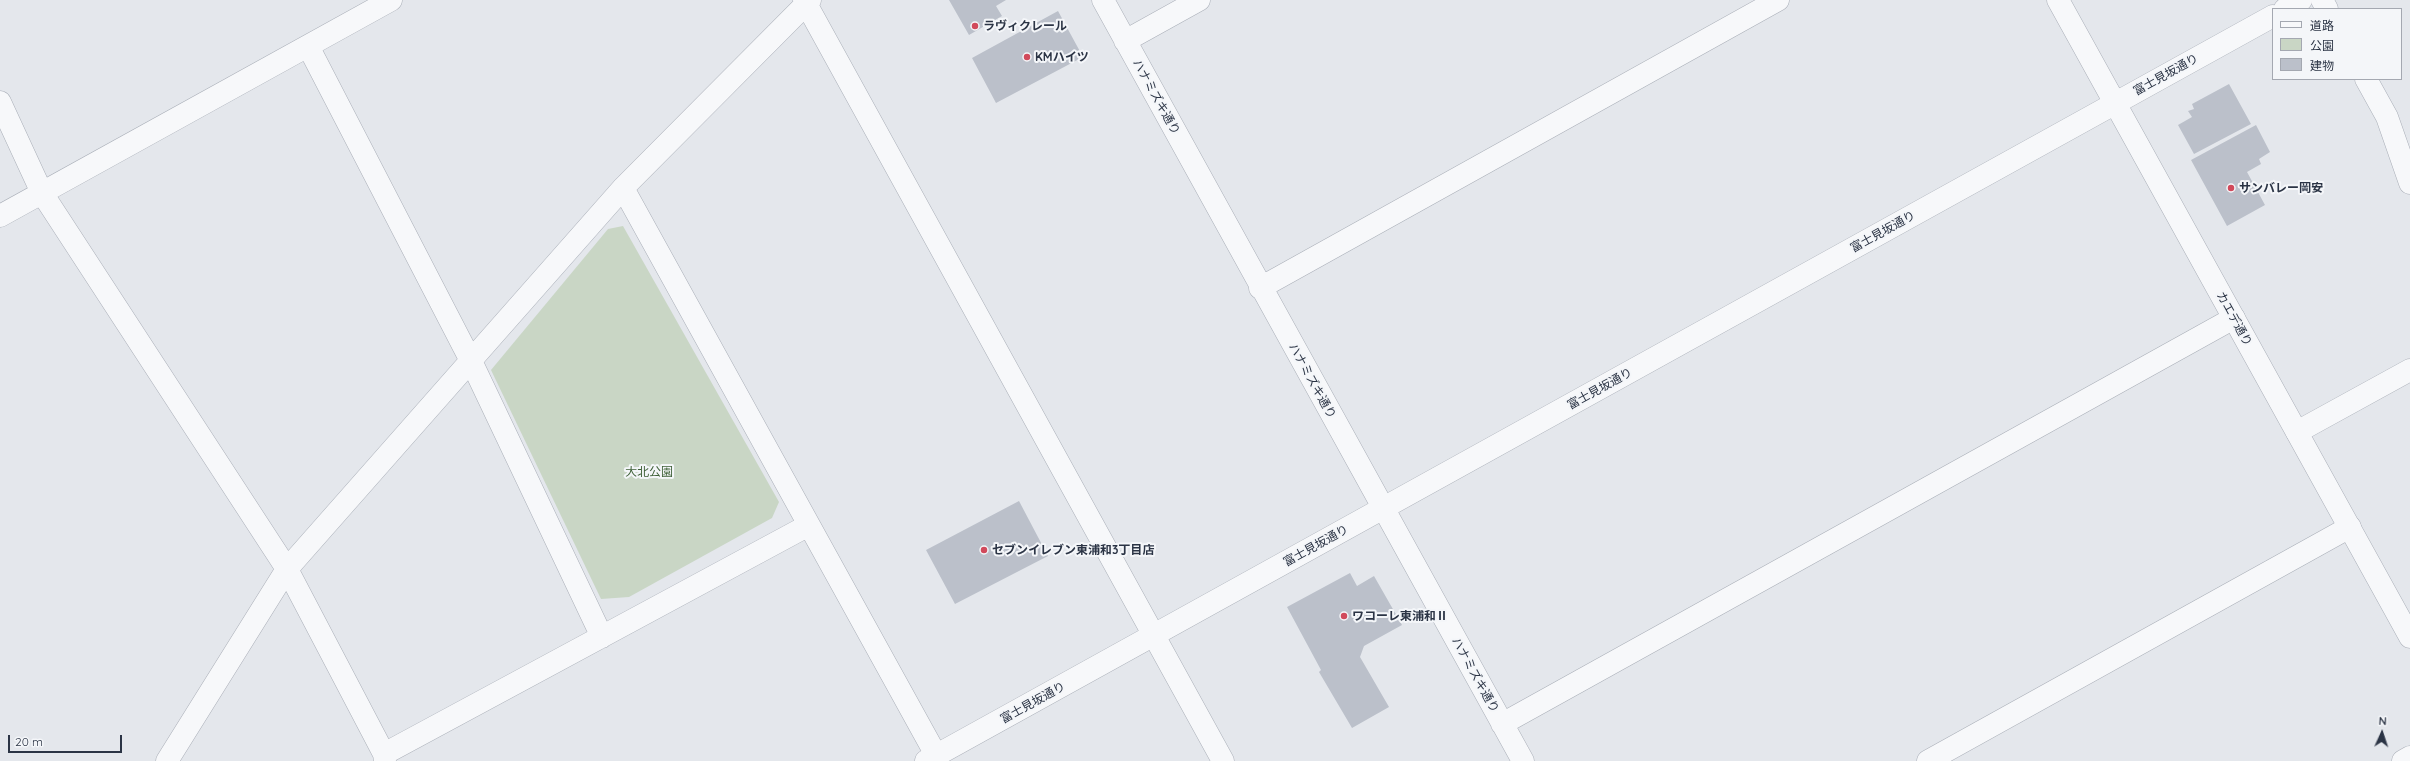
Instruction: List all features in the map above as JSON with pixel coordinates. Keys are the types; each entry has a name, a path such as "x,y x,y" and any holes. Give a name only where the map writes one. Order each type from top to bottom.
{"street":[{"path":"0,216 390,0"},
{"name":"ハナミズキ通り","path":"1102,0 1382,509 1523,761"},
{"path":"1125,41 1198,0"},
{"path":"1260,288 1778,0"},
{"name":"カエデ通り","path":"2058,0 2410,638"},
{"path":"2287,8 2301,0"},
{"path":"167,761 287,569 624,188 806,1 1223,761"},
{"name":"富士見坂通り","path":"931,758 2272,17"},
{"path":"308,46 471,361 602,636"},
{"path":"2367,80 2387,118 2410,183"},
{"path":"0,102 42,193 287,569 384,758 602,636 809,525"},
{"path":"624,188 809,525 931,758"},
{"path":"1502,724 2234,318"},
{"path":"2297,432 2410,370"},
{"path":"1928,761 2350,527"},
{"path":"2403,761 2410,757"}],"green space":[{"name":"大北公園","path":"623,226 779,502 772,518 629,597 601,599 491,370 608,229"}],"building":[{"name":"ラヴィクレール","path":"949,0 1006,0 996,6 1002,16 969,35"},
{"name":"KMハイツ","path":"1058,11 1083,57 996,103 972,58"},
{"path":"2229,84 2251,124 2194,154 2178,125 2192,117 2188,111 2194,109 2192,104"},
{"name":"サンバレー岡安","path":"2256,125 2270,152 2259,159 2261,164 2247,172 2265,205 2227,226 2191,160"},
{"path":"1019,501 1048,556 955,604 926,550"},
{"name":"ワコーレ東浦和Ⅱ","path":"1350,573 1357,586 1374,576 1402,625 1364,646 1360,657 1389,707 1352,728 1319,672 1321,670 1287,607"}],"place":[{"name":"ラヴィクレール","path":"975,26"},
{"name":"KMハイツ","path":"1027,57"},
{"name":"サンバレー岡安","path":"2231,188"},
{"name":"セブンイレブン東浦和3丁目店","path":"984,550"},
{"name":"ワコーレ東浦和Ⅱ","path":"1344,616"}]}
